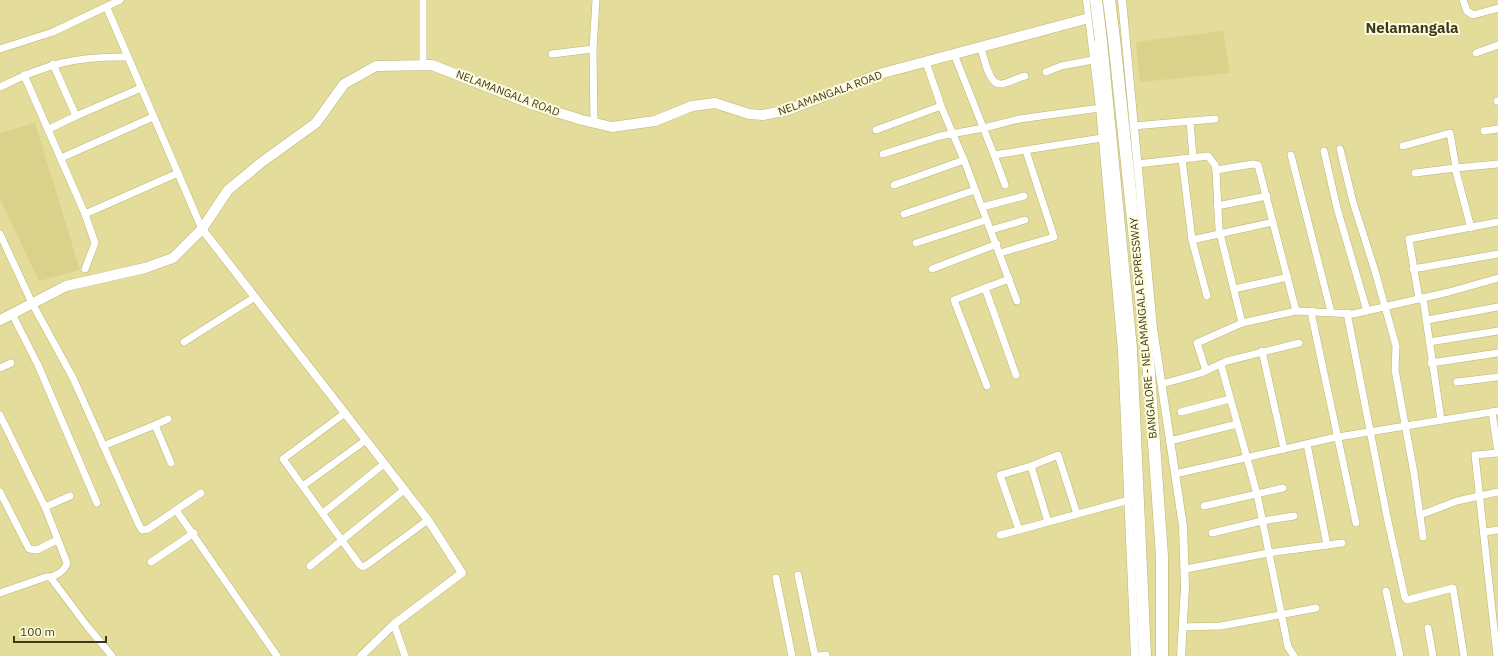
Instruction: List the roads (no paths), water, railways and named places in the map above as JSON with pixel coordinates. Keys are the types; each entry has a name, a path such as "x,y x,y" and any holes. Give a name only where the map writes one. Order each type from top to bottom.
{"highway":[{"name":"BANGALORE - NELAMANGALA EXPRESSWAY","path":"1096,0 1131,349 1145,656"},
{"name":"BANGALORE - NELAMANGALA EXPRESSWAY","path":"1110,0 1149,373 1162,556 1162,656"}],"main road":[{"path":"1089,18 1110,0"},
{"name":"NELAMANGALA ROAD","path":"0,320 66,286 145,268 173,258 202,230 228,190 262,162 316,123 344,84 376,66 432,64 534,105 612,127 655,121 692,106 715,103 748,114 763,115 788,110 883,73 1089,18"}],"street":[{"path":"0,48 52,32 99,9 106,8 120,0"},
{"path":"423,0 423,65"},
{"path":"594,123 593,49 596,0"},
{"path":"1087,0 1100,108 1122,351 1135,656"},
{"path":"1122,0 1153,328 1183,526 1186,569 1181,656"},
{"path":"1463,0 1467,11 1473,15 1498,8"},
{"path":"106,8 202,230 428,520 462,573 394,624 361,656"},
{"path":"1476,53 1498,45"},
{"path":"981,48 991,79 995,84 1000,85 1025,76"},
{"path":"552,54 593,49"},
{"path":"954,54 1005,185"},
{"path":"0,87 24,75 53,64 96,56 128,57"},
{"path":"1046,72 1061,66 1094,60"},
{"path":"926,62 941,106 997,244 1017,301"},
{"path":"53,64 54,70 76,116"},
{"path":"24,75 41,117 49,129 76,198 85,214 95,243 85,269"},
{"path":"49,129 141,88"},
{"path":"876,130 941,106"},
{"path":"883,154 940,136 953,135 1019,119 1100,108"},
{"path":"61,158 153,117"},
{"path":"1133,126 1215,119"},
{"path":"1190,121 1193,158"},
{"path":"1484,131 1498,129"},
{"path":"1403,146 1450,133 1456,168 1471,228"},
{"path":"994,155 1102,138"},
{"path":"1340,149 1353,202 1396,346 1395,370 1406,426 1423,537"},
{"path":"1000,253 1054,237 1026,151"},
{"path":"1324,151 1337,208 1367,310"},
{"path":"1291,155 1331,312"},
{"path":"1137,164 1208,156 1215,165 1220,235 1242,323"},
{"path":"1182,159 1192,240 1207,296"},
{"path":"894,185 964,160"},
{"path":"1216,170 1253,164 1258,165 1296,311"},
{"path":"1415,173 1498,164"},
{"path":"85,214 178,173"},
{"path":"904,214 975,190"},
{"path":"982,207 1024,196"},
{"path":"1217,206 1267,196"},
{"path":"916,243 986,220"},
{"path":"991,230 1025,220"},
{"path":"1192,240 1273,222"},
{"path":"1440,420 1431,363 1427,320 1413,269 1409,239 1498,222"},
{"path":"0,234 32,303 73,378 142,530 148,529 201,493"},
{"path":"932,269 997,244"},
{"path":"1413,269 1498,254"},
{"path":"1234,289 1288,277"},
{"path":"1206,370 1197,343 1242,323 1296,311 1312,310 1347,313 1367,310 1421,299 1498,278"},
{"path":"987,386 954,300 1009,279"},
{"path":"985,288 1016,375"},
{"path":"184,342 255,297"},
{"path":"1427,320 1498,307"},
{"path":"1312,310 1312,317 1356,523"},
{"path":"1347,313 1405,598 1407,600 1453,588 1464,656"},
{"path":"12,314 38,365 97,503"},
{"path":"1429,342 1498,331"},
{"path":"1162,384 1221,365 1227,361 1299,343"},
{"path":"1262,352 1284,449"},
{"path":"1431,363 1498,353"},
{"path":"0,368 11,363"},
{"path":"1221,365 1237,424 1248,457 1288,647 1292,656"},
{"path":"1457,382 1498,377"},
{"path":"1181,412 1230,399"},
{"path":"1175,474 1338,437 1495,412 1498,453 1476,455 1497,656"},
{"path":"345,413 283,459 304,485 342,540 363,567 428,520"},
{"path":"0,415 45,507 67,563 65,569 51,578 46,577 0,593"},
{"path":"103,446 168,419"},
{"path":"1170,441 1237,424"},
{"path":"155,425 171,464"},
{"path":"304,485 366,440"},
{"path":"1307,444 1327,545"},
{"path":"1019,530 1000,475 1031,466 1058,455 1077,514"},
{"path":"323,513 384,464"},
{"path":"1031,466 1048,522"},
{"path":"1204,506 1283,488"},
{"path":"310,566 404,490"},
{"path":"0,492 29,549 37,550 57,540"},
{"path":"1420,515 1457,501 1498,492"},
{"path":"45,507 70,496"},
{"path":"1000,535 1129,500"},
{"path":"176,510 194,533 277,656"},
{"path":"1212,533 1262,521 1294,516"},
{"path":"1485,532 1498,530"},
{"path":"151,562 194,533"},
{"path":"1186,569 1268,553 1342,542"},
{"path":"798,575 820,656"},
{"path":"51,578 87,626 112,656"},
{"path":"776,578 792,656"},
{"path":"1386,591 1400,656"},
{"path":"1183,627 1221,626 1316,608"},
{"path":"394,624 405,656"},
{"path":"1428,628 1433,656"}],"district":[{"name":"Nelamangala","path":"1412,27"}]}
